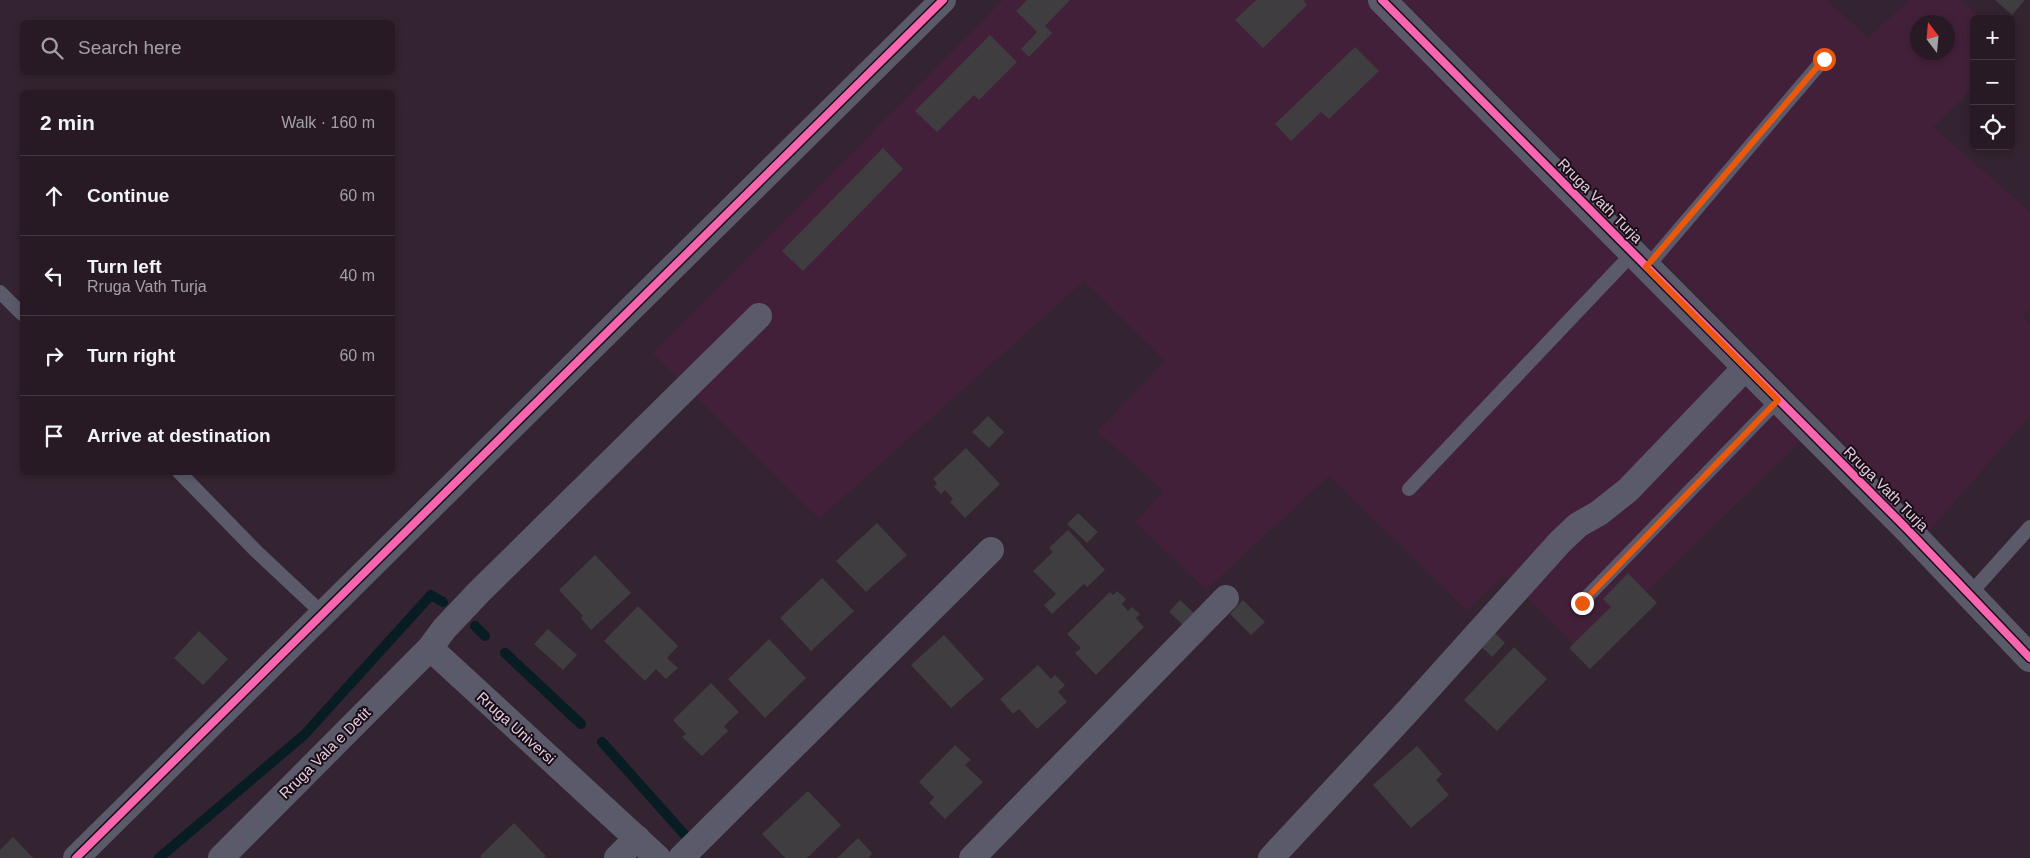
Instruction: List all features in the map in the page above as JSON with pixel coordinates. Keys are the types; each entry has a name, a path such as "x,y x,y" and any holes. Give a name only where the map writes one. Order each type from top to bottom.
{"street":[{"path":"76,858 943,0"},
{"name":"Rruga Vath Turja","path":"1382,0 1746,367 2030,658"},
{"path":"430,648 444,629 479,592 759,316"},
{"path":"1271,858 1406,713 1560,542 1578,525 1628,490 1746,367"},
{"path":"681,858 992,550"},
{"path":"972,858 1226,598"},
{"name":"Rruga Universi","path":"430,648 658,858"},
{"name":"Rruga Vala e Detit","path":"221,858 430,648"},
{"path":"617,858 637,838"}],"lane":[{"path":"1409,489 1640,260 1824,59"},
{"path":"0,292 20,312"},
{"path":"1582,603 1778,400"},
{"path":"182,475 256,551 322,613"},
{"path":"1969,594 2030,527"}],"shaded area":[{"path":"1003,0 1369,0 1803,439 1583,654 1505,575 1467,611 1329,476 1206,590 1135,522 1163,491 1097,431 1165,361 1084,281 819,519 653,353"},
{"path":"1403,0 1827,0 1868,38 1909,0 1961,0 1977,15 1970,15 1970,90 1933,127 2030,212 2030,309 2022,317 2030,325 2030,416 1930,530"}],"building":[{"path":"1027,0 1070,0 1045,26 1052,33 1029,57 1021,49 1037,32 1016,11"},
{"path":"1256,0 1303,0 1307,5 1263,48 1235,20"},
{"path":"1995,0 2025,0 2012,15"},
{"path":"990,35 1017,62 979,100 974,95 937,132 915,111"},
{"path":"1355,47 1379,71 1329,119 1321,112 1291,141 1275,124"},
{"path":"883,148 903,169 803,271 782,251"},
{"path":"988,416 1004,432 989,448 972,432"},
{"path":"966,448 1000,484 965,518 950,502 953,499 945,490 941,494 934,487 937,483 933,479"},
{"path":"1078,513 1098,532 1087,543 1067,524"},
{"path":"877,523 907,555 866,592 836,561"},
{"path":"1068,530 1105,570 1087,587 1084,584 1052,614 1044,605 1056,594 1033,571 1053,552 1049,548"},
{"path":"595,555 631,593 591,630 581,618 583,616 559,590"},
{"path":"1628,573 1657,603 1590,669 1569,648 1611,607 1603,599"},
{"path":"822,578 854,611 811,651 780,618"},
{"path":"1117,591 1126,599 1122,604 1128,611 1132,607 1140,614 1136,618 1144,627 1096,675 1075,653 1081,648 1067,634 1110,592 1113,595"},
{"path":"1180,600 1195,614 1184,626 1169,612"},
{"path":"1243,600 1265,622 1251,635 1230,614"},
{"path":"638,606 678,646 667,658 678,668 666,679 656,669 645,681 604,641"},
{"path":"548,629 577,655 563,670 534,644"},
{"path":"199,631 228,659 203,685 174,658"},
{"path":"1495,633 1505,643 1492,657 1482,647"},
{"path":"944,635 984,679 951,708 911,665"},
{"path":"769,639 806,678 765,718 728,679"},
{"path":"1514,647 1547,679 1497,731 1464,700"},
{"path":"1038,665 1051,679 1055,675 1065,685 1058,692 1067,702 1037,729 1019,709 1013,714 1000,699"},
{"path":"711,683 739,712 724,726 728,731 702,756 682,737 686,734 673,720"},
{"path":"955,745 971,760 965,765 983,782 945,819 929,803 934,797 919,782"},
{"path":"1417,746 1442,774 1436,780 1449,795 1411,828 1373,785"},
{"path":"808,791 841,825 807,858 785,858 762,834"},
{"path":"514,823 546,856 544,858 481,858 480,856"},
{"path":"13,837 33,858 0,858 0,850"},
{"path":"858,838 872,853 869,858 837,858"}],"waterway":[{"path":"159,858 304,735 431,595 443,602"},
{"path":"475,626 485,636"},
{"path":"505,653 581,724"},
{"path":"602,742 684,834"}],"cycle path":[{"path":"76,858 943,0"},
{"path":"1382,0 1908,530 2030,658"}],"route":[{"path":"1582,603 1778,400 1646,267 1824,59"}]}
